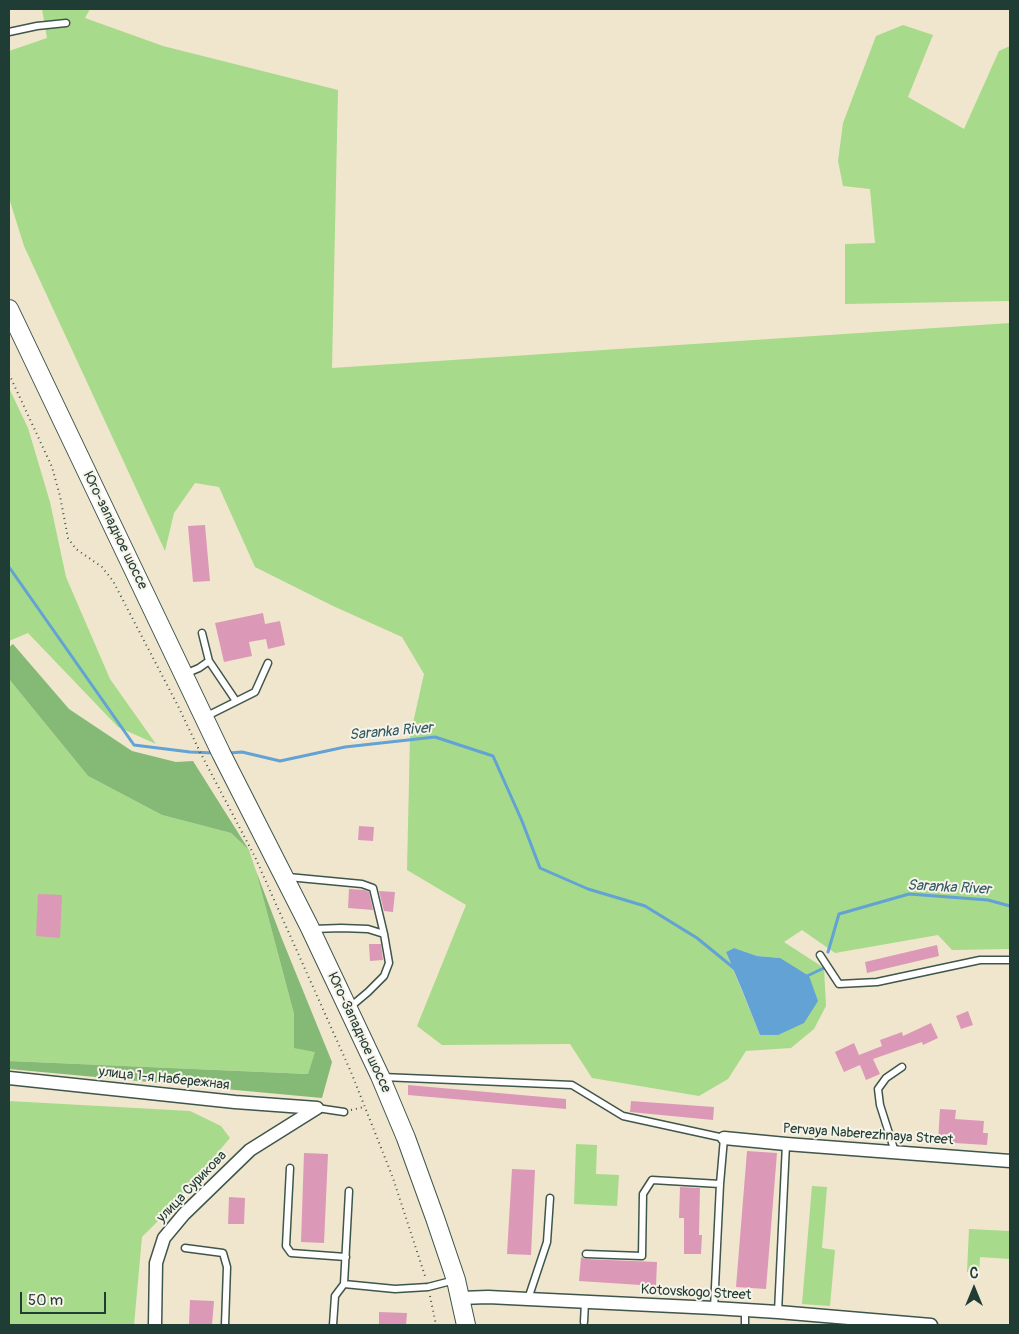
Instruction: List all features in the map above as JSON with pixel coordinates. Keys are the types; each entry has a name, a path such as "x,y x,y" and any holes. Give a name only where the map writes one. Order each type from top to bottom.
{"main road":[{"name":"Юго-западное шоссе","path":"9,310 221,753"},
{"name":"Юго-Западное шоссе","path":"221,753 311,930 380,1076 406,1138 435,1218 456,1280 466,1325"}],"street":[{"name":"улица 1-я Набережная","path":"9,1078 235,1102 317,1108"},
{"name":"улица Сурикова","path":"155,1325 156,1264 164,1238 184,1214 250,1150 317,1108"},
{"name":"Pervaya Naberezhnaya Street","path":"724,1138 1010,1161"},
{"name":"Kotovskogo Street","path":"460,1298 488,1297 714,1308 778,1312 811,1320 931,1325"}],"lane":[{"path":"9,32 36,26 66,23"},
{"path":"202,633 209,661 236,701"},
{"path":"184,674 199,668 209,661"},
{"path":"204,717 256,692 268,663"},
{"path":"284,876 362,884 373,888 389,963 384,976 348,1009"},
{"path":"311,930 368,929 384,934"},
{"path":"820,955 839,984 877,982 980,960 1010,960"},
{"path":"895,1152 880,1105 878,1089 886,1078 902,1067"},
{"path":"380,1076 572,1085 623,1116 724,1138 714,1308"},
{"path":"317,1108 344,1112"},
{"path":"778,1312 786,1144"},
{"path":"290,1168 286,1246 291,1253 346,1257"},
{"path":"586,1254 642,1256 643,1194 652,1180 720,1184"},
{"path":"333,1325 335,1296 344,1284 349,1191"},
{"path":"528,1299 548,1242 550,1198"},
{"path":"185,1248 223,1253 227,1267 224,1325"},
{"path":"344,1284 395,1289 428,1287 456,1280"},
{"path":"584,1302 584,1322"},
{"path":"745,1311 745,1324"}],"path":[{"path":"9,374 52,467 68,538 76,549 102,567 113,580 255,857 351,1072 393,1178 428,1287 436,1325"},
{"path":"344,1112 364,1107"}],"green space":[{"path":"42,9 90,9 85,18 163,46 338,90 332,368 1010,323 1010,949 952,950 938,935 835,953 802,930 784,942 824,968 826,1006 814,1029 791,1048 746,1051 728,1079 699,1096 592,1078 570,1044 442,1045 417,1026 466,905 407,870 410,736 424,674 402,637 333,606 255,567 219,487 195,483 174,513 165,551 24,246 9,198 9,51 47,38","holes":["734,948 757,956 780,958 760,1035 726,952"]},
{"path":"903,25 933,35 908,97 964,129 999,51 1010,46 1010,301 845,304 845,244 875,243 870,189 843,186 838,161 843,123 876,36"},
{"path":"9,388 28,428 50,502 66,577 110,679 156,744 118,727 28,633 9,641"},
{"path":"13,644 69,709 132,751 176,762 193,761 249,850 231,833 162,815 88,776 9,679 9,647"},
{"path":"9,679 88,776 162,815 231,833 249,850 294,1014 294,1047 316,1051 308,1074 9,1061"},
{"path":"256,871 332,1062 322,1098 9,1069 9,1061 308,1074 315,1052 294,1048 294,1014"},
{"path":"9,1101 190,1111 221,1126 230,1138 169,1210 142,1237 134,1325 9,1325"},
{"path":"576,1144 597,1145 596,1174 619,1175 617,1206 574,1204"},
{"path":"812,1186 827,1187 822,1248 835,1250 830,1306 802,1304"},
{"path":"969,1229 1010,1231 1010,1259 980,1257 979,1273 967,1272"}],"water":[{"path":"734,948 757,956 780,958 809,976 818,1001 804,1023 778,1035 760,1035 726,952"}],"building":[{"path":"205,525 210,581 193,582 188,526"},
{"path":"263,613 265,624 280,621 285,645 268,649 266,639 249,642 252,656 224,662 215,623"},
{"path":"359,826 374,827 373,841 358,840"},
{"path":"349,889 369,892 373,910 348,908"},
{"path":"379,891 395,892 393,912 384,911"},
{"path":"38,894 62,895 60,938 36,936"},
{"path":"369,944 381,944 383,960 370,961"},
{"path":"937,945 939,956 867,973 865,962"},
{"path":"968,1011 973,1025 961,1029 956,1016"},
{"path":"931,1023 938,1038 923,1045 922,1042 873,1059 880,1074 866,1080 860,1065 844,1072 835,1052 854,1043 859,1055 882,1046 880,1040 902,1032 903,1036"},
{"path":"408,1085 566,1099 566,1109 408,1095"},
{"path":"631,1101 714,1107 713,1120 630,1112"},
{"path":"940,1109 956,1110 955,1119 984,1121 983,1133 988,1133 987,1145 938,1142"},
{"path":"747,1151 777,1153 766,1289 736,1287"},
{"path":"304,1153 328,1154 324,1243 301,1242"},
{"path":"512,1169 535,1170 531,1255 507,1254"},
{"path":"680,1187 700,1188 699,1235 702,1235 701,1254 684,1254 684,1218 679,1218"},
{"path":"229,1197 245,1198 244,1224 228,1224"},
{"path":"581,1257 586,1259 657,1262 656,1286 579,1281"},
{"path":"190,1300 214,1301 212,1325 189,1325"},
{"path":"379,1312 407,1313 406,1325 379,1325"}],"waterway":[{"name":"Saranka River","path":"9,567 134,745 215,753"},
{"name":"Saranka River","path":"229,753 242,752 280,761 345,747 435,737 493,756 522,821 540,868 588,889 645,906 697,938 735,969"},
{"name":"Saranka River","path":"828,952 839,914 909,894 988,900 1010,906"},
{"name":"Saranka River","path":"807,976 824,968"}]}
